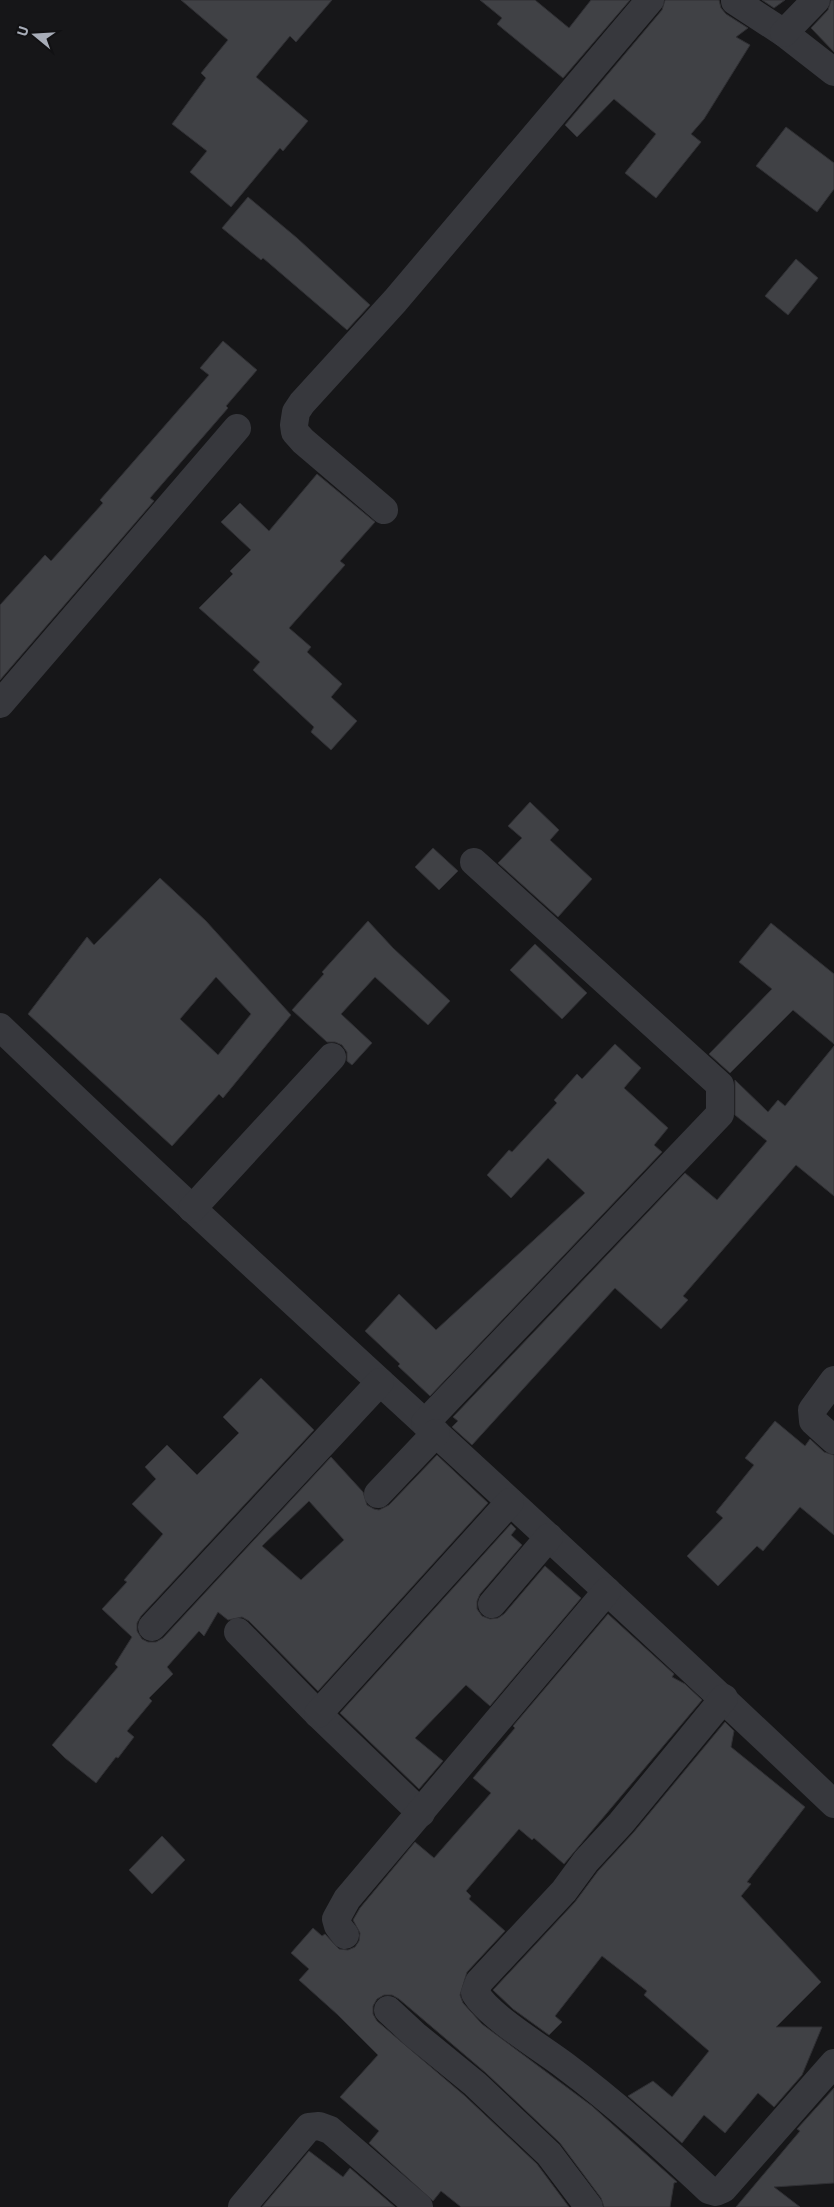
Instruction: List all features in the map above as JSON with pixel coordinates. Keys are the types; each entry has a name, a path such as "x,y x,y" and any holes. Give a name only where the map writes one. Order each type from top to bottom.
{"street":[{"path":"384,510 303,441 296,432 294,425 296,412 333,367 395,301 650,0"},
{"path":"784,33 816,0"},
{"path":"735,1 784,33 834,72"},
{"path":"0,704 237,428"},
{"path":"378,1494 431,1428 720,1114 720,1085 474,862"},
{"path":"0,1027 192,1209 724,1698 834,1804"},
{"path":"192,1209 332,1058"},
{"path":"834,1380 812,1410 813,1421 834,1440"},
{"path":"152,1627 380,1382"},
{"path":"318,1714 510,1502"},
{"path":"492,1604 549,1537"},
{"path":"345,1935 338,1926 336,1919 347,1899 608,1591"},
{"path":"238,1632 318,1714 421,1813"},
{"path":"724,1698 627,1816 586,1861 554,1903 479,1982 475,1993 493,2011 537,2047 563,2064 648,2132 709,2190 716,2192 723,2189 834,2063"},
{"path":"388,2010 415,2036 475,2084 549,2154 589,2207"},
{"path":"242,2207 309,2127 319,2126 330,2130 419,2207"}],"building":[{"path":"181,0 332,0 296,42 290,36 256,77 308,121 283,151 280,148 231,207 190,172 207,151 172,124 206,78 201,73 228,40"},
{"path":"480,0 535,0 569,28 591,0 630,0 563,78 497,24 502,18"},
{"path":"665,0 719,0 721,8 726,14 748,28 736,37 750,45 704,119 691,134 701,142 656,198 625,173 656,134 614,99 577,137 565,125 662,10"},
{"path":"762,0 785,0 774,8"},
{"path":"831,0 834,0 834,52 811,28 828,10"},
{"path":"786,127 834,163 834,189 817,212 756,166"},
{"path":"248,197 297,238 370,305 347,330 263,258 261,260 222,228"},
{"path":"796,259 818,278 788,315 765,296"},
{"path":"223,341 257,370 226,406 228,408 150,498 154,501 0,680 0,605 45,555 51,561 103,503 100,500 209,375 200,368"},
{"path":"317,474 375,522 340,561 345,565 289,628 311,647 307,652 342,684 331,697 357,721 331,750 311,732 314,727 253,670 260,662 199,608 233,574 230,571 251,550 221,522 240,503 269,531"},
{"path":"530,802 559,830 550,840 592,879 558,917 498,863 522,838 508,826"},
{"path":"433,848 458,871 439,890 415,867"},
{"path":"160,878 206,921 291,1015 223,1098 219,1094 172,1146 28,1014 87,937 94,945","holes":["216,977 251,1014 218,1055 180,1019"]},
{"path":"368,921 393,948 450,1001 428,1025 375,977 341,1014 372,1043 352,1065 347,1061 347,1052 342,1045 335,1042 327,1042 292,1010 324,974 322,972"},
{"path":"771,923 834,974 834,1044 793,1010 730,1073 709,1054 772,989 739,962"},
{"path":"535,944 587,993 562,1019 510,970"},
{"path":"615,1044 641,1068 624,1088 668,1128 654,1145 662,1152 430,1396 365,1331 399,1294 436,1330 585,1193 548,1158 511,1198 487,1175 509,1150 512,1152 557,1103 554,1100 577,1074 582,1079"},
{"path":"834,1046 834,1196 796,1165 683,1296 688,1300 661,1329 615,1288 472,1445 452,1427 458,1421 453,1417 685,1173 717,1200 767,1141 735,1115 735,1080 768,1112 778,1100 785,1106"},
{"path":"261,1378 314,1430 141,1616 137,1623 137,1631 142,1639 148,1642 156,1642 163,1638 331,1457 363,1492 367,1505 374,1509 379,1510 389,1505 437,1455 488,1503 318,1691 249,1621 242,1617 228,1620 218,1612 204,1636 199,1631 167,1667 173,1674 149,1698 152,1701 127,1731 134,1737 96,1783 52,1745 118,1667 115,1664 132,1637 102,1609 127,1582 124,1580 163,1534 132,1504 156,1479 145,1467 167,1445 197,1475 239,1433 223,1417","holes":["309,1501 344,1540 301,1580 262,1546"]},
{"path":"775,1421 805,1446 810,1439 824,1452 834,1455 834,1535 800,1507 763,1551 757,1546 718,1586 687,1556 723,1518 716,1512 754,1465 745,1458"},
{"path":"511,1524 516,1529 511,1535 522,1545 480,1594 477,1601 477,1609 482,1616 490,1619 498,1618 504,1614 545,1566 581,1598 490,1706 466,1685 415,1738 443,1761 419,1789 340,1713"},
{"path":"608,1614 674,1674 672,1677 685,1684 702,1700 564,1864 534,1838 532,1840 519,1829 466,1891 471,1896 469,1899 505,1931 467,1972 460,1995 463,2003 482,2024 592,2106 677,2182 674,2183 670,2207 604,2207 601,2198 560,2143 486,2073 399,1999 392,1995 384,1995 377,1999 373,2006 373,2014 377,2021 465,2096 537,2164 569,2207 461,2207 441,2191 433,2201 369,2143 379,2131 340,2097 378,2055 299,1980 309,1969 291,1953 313,1928 322,1936 325,1934 339,1949 348,1950 355,1947 359,1941 360,1933 353,1920 360,1908 415,1842 434,1858 491,1793 473,1778 515,1728 513,1726"},
{"path":"725,1722 734,1731 731,1747 805,1807 747,1882 751,1884 741,1896 821,1982 776,2027 822,2027 802,2075 774,2107 758,2093 725,2133 704,2115 682,2143 628,2096 653,2081 672,2097 709,2051 644,1995 647,1991 602,1956 555,2016 562,2022 549,2035 513,2009 493,1990 575,1902 598,1871 633,1833"},
{"path":"162,1836 185,1860 152,1894 129,1870"},
{"path":"834,2088 834,2183 774,2187 800,2207 736,2207 800,2131 797,2129"},
{"path":"309,2151 343,2177 350,2168 395,2207 262,2207"}]}
